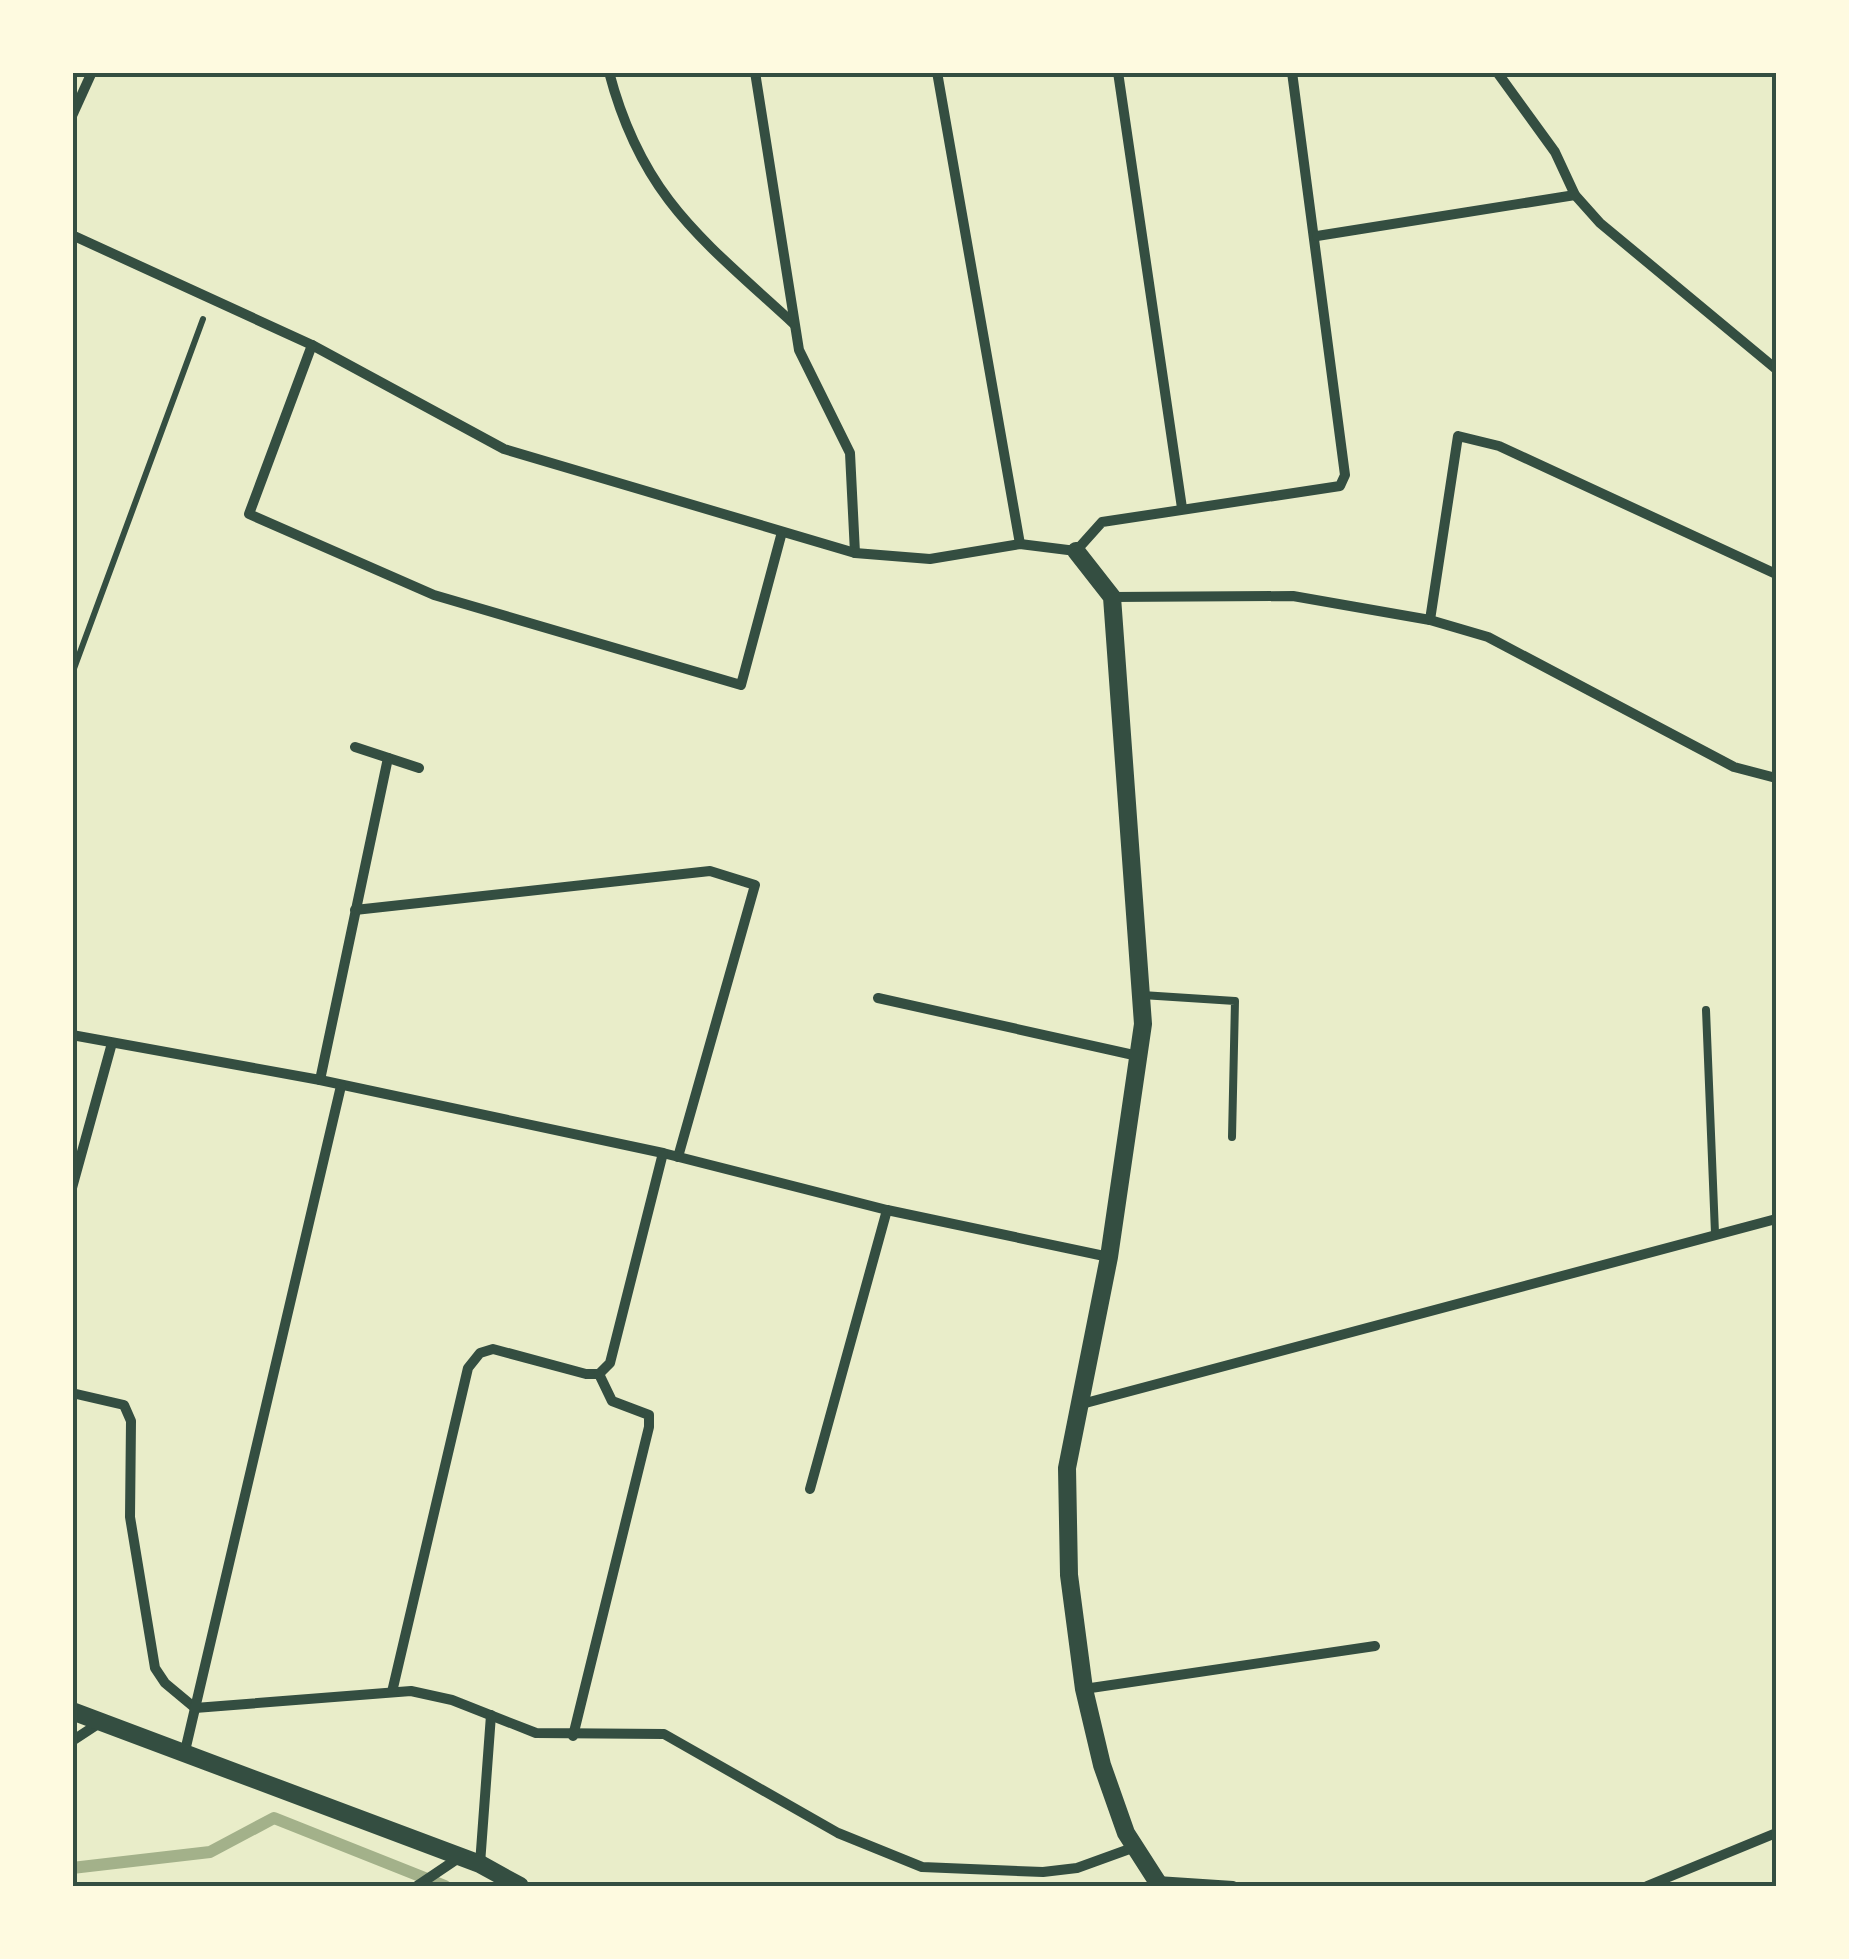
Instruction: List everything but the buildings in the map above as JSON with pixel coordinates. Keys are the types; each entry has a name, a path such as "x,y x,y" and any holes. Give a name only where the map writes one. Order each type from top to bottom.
{"street":[{"path":"72,116 92,72"},
{"path":"609,72 619,110 652,181 683,221 794,324"},
{"path":"756,72 800,350 850,453 855,553"},
{"path":"937,72 1020,544"},
{"path":"1118,72 1182,508"},
{"path":"1076,552 1102,522 1340,486 1344,475 1292,72"},
{"path":"1498,72 1554,152 1575,195 1600,223 1776,369"},
{"path":"1316,236 1575,195"},
{"path":"72,235 212,295 504,449 855,553 930,559 1020,544 1076,552 1112,597 1142,996 1138,1056 1109,1257 1067,1468 1069,1575 1084,1690 1102,1766 1135,1847 1158,1884 1233,1886"},
{"path":"312,345 249,514 434,596 741,685 782,532"},
{"path":"1430,620 1458,436 1499,446 1776,574"},
{"path":"1112,597 1293,596 1430,620 1488,637 1734,767 1776,778"},
{"path":"355,747 420,768"},
{"path":"320,1080 388,758"},
{"path":"355,910 710,871 755,885 678,1158"},
{"path":"878,998 1138,1056"},
{"path":"72,1035 320,1080 663,1153 887,1210 1109,1257"},
{"path":"72,1188 112,1043"},
{"path":"185,1751 341,1086"},
{"path":"392,1692 468,1368 480,1353 493,1349 586,1374 599,1374 610,1363 663,1153"},
{"path":"810,1489 887,1210"},
{"path":"1077,1405 1776,1219"},
{"path":"573,1736 649,1427 649,1415 612,1402 599,1374"},
{"path":"72,1392 124,1406 131,1421 130,1516 155,1668 164,1683 195,1708 392,1692 430,1693 536,1733 664,1734 838,1833 922,1867 1043,1872 1077,1868 1135,1847"},
{"path":"1084,1690 1375,1646"},
{"path":"72,1711 480,1864 520,1886"},
{"path":"480,1864 491,1714"},
{"path":"72,1742 102,1721"},
{"path":"1647,1886 1776,1833"},
{"path":"417,1886 460,1857"}],"lane":[{"path":"1142,996 1236,1002 1232,1137"},
{"path":"1706,1010 1715,1233"}],"path":[{"path":"72,674 212,295"}],"waterway":[{"path":"72,1868 210,1852 274,1818 445,1886"}]}
